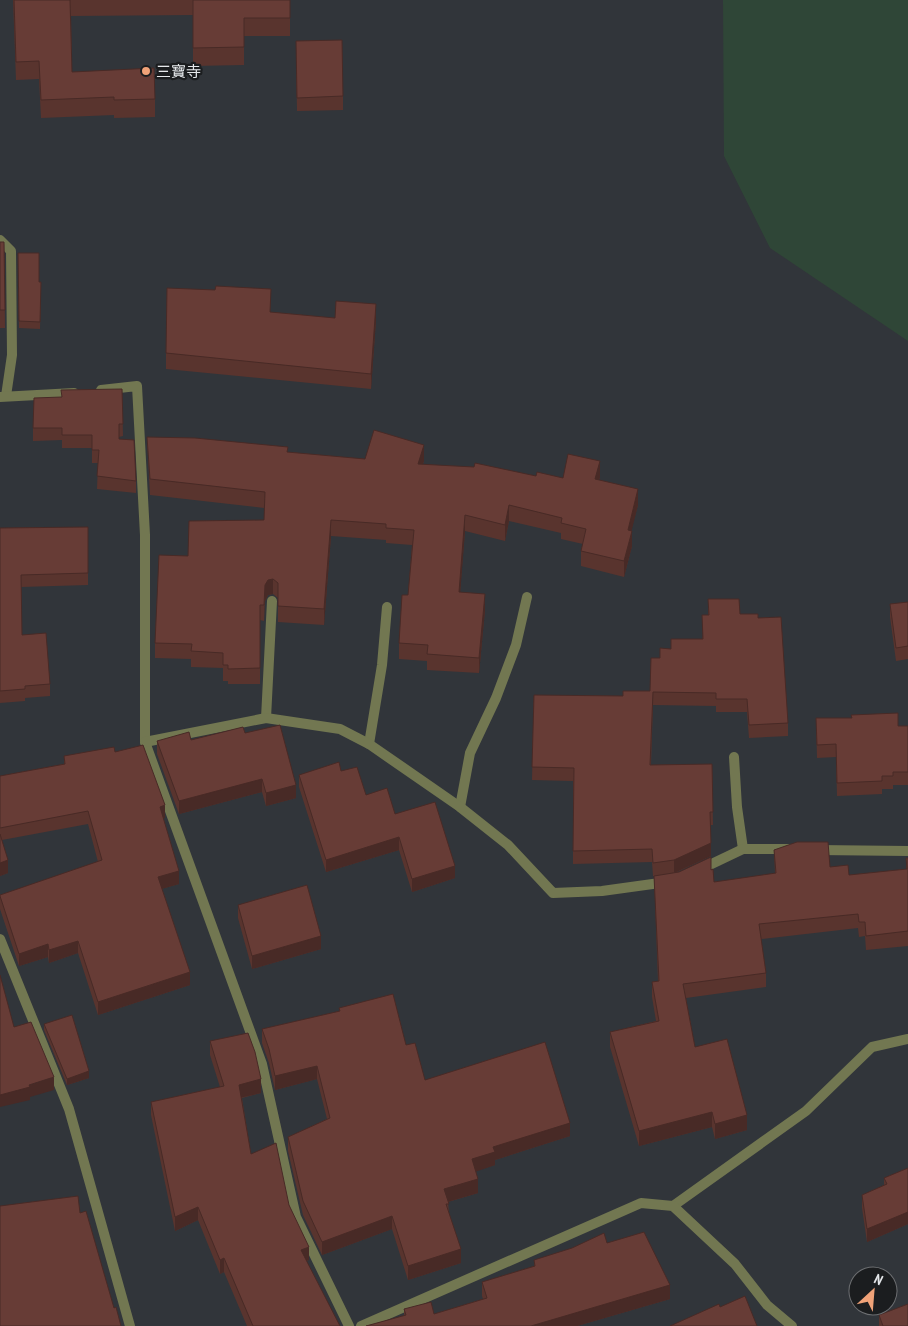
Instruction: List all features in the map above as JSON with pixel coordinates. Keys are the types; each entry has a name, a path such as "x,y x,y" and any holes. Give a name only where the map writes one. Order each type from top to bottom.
{"street":[{"path":"0,240 11,251 12,355 3,396 59,394 137,386 145,535 145,742 262,1064 296,1217 349,1326"},
{"path":"460,807 470,753 496,698 516,645 527,596"},
{"path":"266,718 272,601"},
{"path":"369,744 382,665 387,607"},
{"path":"145,742 266,718 340,729 369,744 460,807 508,845 553,893 602,891 676,880"},
{"path":"734,757 737,807 743,849"},
{"path":"693,872 743,849 908,851"},
{"path":"0,939 69,1108 130,1326"},
{"path":"672,1206 806,1111 872,1047 908,1039"},
{"path":"361,1326 641,1203 672,1206 735,1264 767,1305 792,1326"}],"green space":[{"path":"723,0 908,0 908,341 770,248 724,156"}],"building":[{"path":"14,0 70,0 72,72 154,68 155,99 114,100 114,97 41,100 39,61 16,62"},
{"path":"193,0 290,0 290,18 244,18 244,47 193,48"},
{"path":"342,40 343,96 297,98 296,41"},
{"path":"0,242 4,242 5,310 0,310"},
{"path":"18,253 39,253 39,282 41,282 40,322 19,321"},
{"path":"216,286 271,289 270,312 335,318 336,301 376,304 371,374 166,353 167,288 215,290"},
{"path":"122,389 123,424 119,424 119,439 134,440 136,481 97,476 99,450 92,450 92,435 62,435 62,428 33,428 34,398 62,397 61,390"},
{"path":"374,430 424,445 418,464 474,467 475,463 536,476 537,472 563,478 568,454 600,461 595,479 638,489 628,530 632,531 624,561 581,551 586,529 561,523 562,518 509,505 505,525 465,515 459,592 485,594 479,658 427,654 428,645 399,643 402,595 408,595 414,530 386,528 386,524 331,520 324,609 278,606 278,583 273,579 268,580 265,585 264,605 260,605 260,668 228,669 228,665 223,665 223,653 191,651 192,644 155,643 159,555 188,556 189,521 264,520 265,492 150,479 147,437 195,438 288,447 287,452 365,459"},
{"path":"88,527 88,573 21,575 22,635 46,633 50,684 0,691 0,528"},
{"path":"708,599 739,599 740,614 758,614 758,618 781,617 788,723 749,725 747,699 716,699 716,693 653,692 650,765 712,764 713,812 710,812 711,843 674,860 653,863 652,849 573,851 574,768 532,767 534,695 623,696 623,691 650,691 651,658 660,658 660,648 671,649 671,639 703,639 702,615 709,615"},
{"path":"908,602 908,646 896,648 890,604"},
{"path":"898,713 898,726 908,726 908,772 893,772 893,776 882,776 882,781 837,783 836,744 817,745 816,718 852,718 851,715"},
{"path":"280,725 296,785 266,793 262,779 179,801 157,741 189,732 191,740 243,727 245,733"},
{"path":"143,745 165,805 160,807 179,871 158,877 190,972 98,1002 78,941 49,950 48,944 19,954 0,896 102,860 88,811 0,828 0,776 65,764 64,756 114,747 115,752"},
{"path":"339,762 341,771 357,767 366,795 387,788 395,814 435,802 455,866 412,879 399,837 326,860 299,775"},
{"path":"0,834 8,860 0,863"},
{"path":"797,842 828,842 830,867 848,865 849,875 907,869 906,858 908,858 908,931 866,936 865,922 859,922 858,914 759,924 766,973 683,984 695,1047 727,1039 747,1115 715,1124 712,1112 639,1131 610,1032 659,1021 652,982 659,981 654,876 679,872 711,857 711,870 713,869 714,882 776,873 774,850"},
{"path":"307,885 321,936 252,956 238,905"},
{"path":"0,975 14,1027 31,1022 54,1077 29,1085 30,1087 0,1095"},
{"path":"393,994 406,1045 415,1043 425,1080 545,1042 570,1123 493,1147 495,1152 472,1159 478,1179 444,1189 449,1204 446,1204 461,1249 408,1266 392,1216 322,1242 303,1201 288,1137 330,1118 317,1066 275,1076 262,1029 340,1011 339,1008"},
{"path":"72,1015 89,1071 67,1079 44,1024"},
{"path":"248,1033 255,1052 261,1079 239,1085 251,1154 276,1143 289,1205 309,1247 301,1250 340,1326 253,1326 224,1258 220,1260 198,1207 175,1217 151,1102 224,1086 210,1041"},
{"path":"908,1168 908,1212 867,1229 862,1195 887,1184 884,1178"},
{"path":"78,1196 80,1213 86,1211 121,1326 0,1326 0,1206"},
{"path":"644,1232 670,1285 531,1326 366,1326 406,1315 404,1309 431,1302 434,1314 487,1298 482,1282 535,1266 534,1260 572,1248 604,1233 607,1243"},
{"path":"745,1296 757,1326 670,1326 719,1304 720,1307"},
{"path":"908,1304 908,1326 883,1326 879,1316 898,1316 898,1308"}],"place":[{"name":"三寶寺","path":"146,71"}]}
